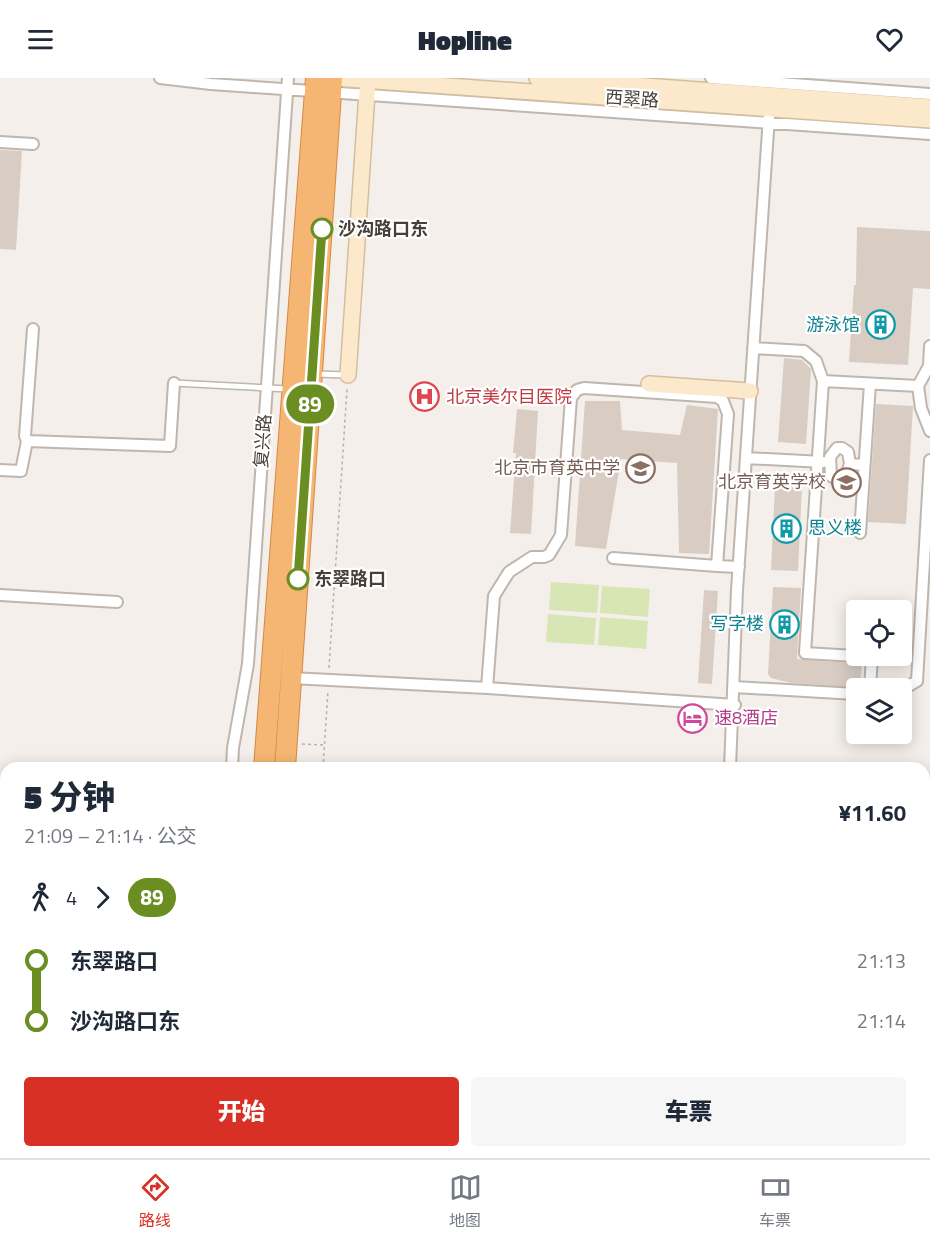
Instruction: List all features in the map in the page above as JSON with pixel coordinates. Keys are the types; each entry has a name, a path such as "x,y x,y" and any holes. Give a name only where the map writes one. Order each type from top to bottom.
{"highway":[{"name":"复兴路","path":"265,762 302,382 326,84"},
{"name":"复兴路","path":"285,762 291,678 302,382"}],"main road":[{"name":"西翠路","path":"537,78 770,109 930,107"},
{"name":"西翠路","path":"326,84 367,84 930,120"},
{"path":"348,375 367,84"},
{"path":"649,384 750,391"}],"street":[{"path":"160,78 326,84"},
{"path":"711,78 930,94"},
{"name":"复兴路","path":"233,762 248,664 288,84"},
{"path":"730,762 735,705 739,567 770,109 930,134"},
{"path":"0,142 33,144"},
{"path":"0,470 21,471 27,441 25,436 33,329"},
{"path":"930,346 929,366 918,386 921,408 930,431"},
{"path":"753,348 804,351 816,361 823,381 805,653 872,657 871,678"},
{"path":"823,381 918,386"},
{"path":"27,441 170,446 174,383"},
{"path":"860,533 870,384"},
{"path":"487,688 494,596 509,572 532,558 549,555 561,535 571,398 577,390 584,388 717,397 723,401 728,414 717,566"},
{"path":"840,448 848,452 850,464 847,476 838,479 830,473 832,452 840,448"},
{"path":"746,458 830,463"},
{"path":"912,684 917,681 930,460"},
{"path":"850,464 864,465"},
{"path":"613,558 739,567"},
{"path":"0,595 117,602"},
{"path":"291,678 487,688 735,705"},
{"path":"734,687 846,693"}],"lane":[{"path":"174,383 267,388 348,375"}],"path":[{"path":"323,762 348,375"},
{"path":"302,744 324,745"}],"green space":[{"path":"551,582 599,585 597,613 549,610"},
{"path":"602,586 650,589 648,617 600,613"},
{"path":"548,614 596,618 594,645 546,642"},
{"path":"600,617 648,621 646,649 598,645"}],"building":[{"path":"0,150 22,151 16,250 0,249"},
{"name":"游泳馆","path":"857,227 930,231 930,289 913,288 908,365 849,362 854,285 856,285"},
{"path":"784,358 802,360 811,369 806,444 778,442"},
{"path":"585,401 620,401 622,430 680,435 687,405 718,409 709,554 679,553 677,463 621,459 606,549 575,546"},
{"path":"876,404 913,406 906,524 868,522"},
{"path":"517,409 538,411 531,534 510,533"},
{"name":"思义楼","path":"775,486 802,487 798,571 771,570"},
{"name":"写字楼","path":"773,587 801,588 797,659 862,666 861,678 846,678 846,687 791,683 771,678 768,674"},
{"path":"704,590 718,591 712,684 698,683"}],"bus line":[{"name":"89","path":"298,579 322,229"}],"place":[{"name":"沙沟路口东","path":"322,229"},
{"name":"游泳馆","path":"881,325"},
{"name":"北京美尔目医院","path":"425,397"},
{"name":"北京市育英中学","path":"641,468"},
{"name":"北京育英学校","path":"847,482"},
{"name":"思义楼","path":"787,528"},
{"name":"东翠路口","path":"298,579"},
{"name":"写字楼","path":"785,624"},
{"name":"速8酒店","path":"693,718"}]}
